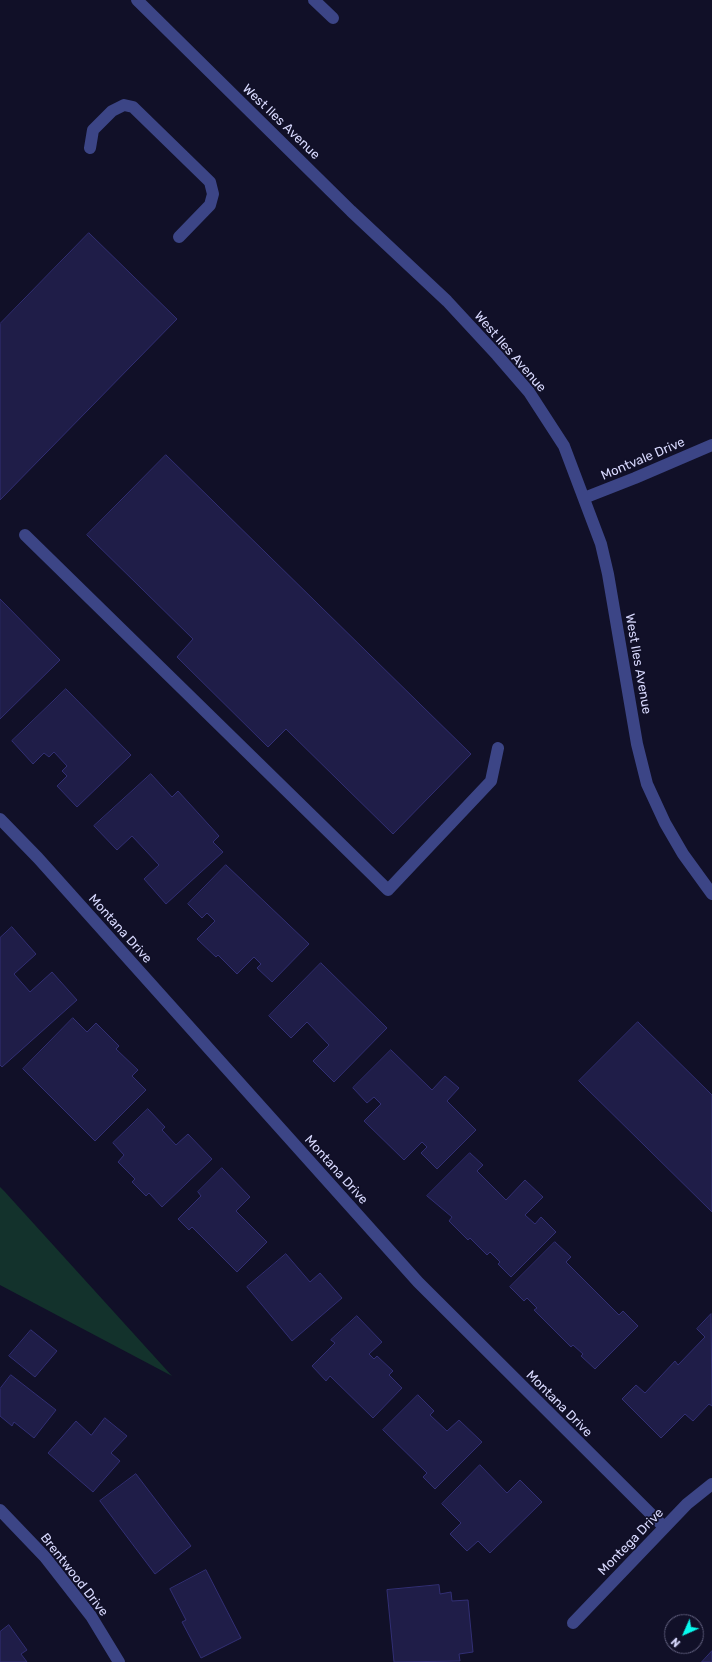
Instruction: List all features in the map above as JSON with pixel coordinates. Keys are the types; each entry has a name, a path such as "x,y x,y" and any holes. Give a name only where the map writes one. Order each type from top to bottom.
{"street":[{"name":"West Iles Avenue","path":"137,0 446,301 497,355 529,392 564,446 601,544 608,574 635,729 647,784 665,823 679,848 712,894"},
{"path":"314,0 333,18"},
{"path":"90,148 92,130 112,111 124,105 133,107 210,182 213,194 210,205 179,237"},
{"name":"Montvale Drive","path":"584,498 635,478 712,444"},
{"path":"25,535 388,890 491,781 498,748"},
{"name":"Montana Drive","path":"0,819 38,858 418,1282 664,1527"},
{"name":"Montega Drive","path":"572,1623 687,1504 712,1484"},
{"name":"Brentwood Drive","path":"0,1510 50,1563 91,1616 119,1662"}],"green space":[{"path":"0,1187 5,1192 172,1376 0,1285"}],"building":[{"path":"89,233 177,319 0,500 0,324"},
{"path":"166,455 471,754 393,834 286,729 268,747 177,657 193,639 87,535"},
{"path":"0,599 60,660 0,719"},
{"path":"66,689 131,755 77,807 57,786 67,776 62,771 67,766 54,752 49,757 44,753 33,764 12,741"},
{"path":"151,774 172,797 178,791 219,836 213,842 223,852 166,904 144,879 159,865 132,836 117,850 94,826"},
{"path":"226,865 309,944 272,982 257,968 261,964 254,957 237,974 218,955 216,957 197,939 215,921 207,913 202,918 188,904"},
{"path":"12,927 36,954 14,974 30,992 52,972 77,1000 2,1067 0,1065 0,938"},
{"path":"321,963 387,1028 334,1082 313,1061 329,1045 307,1022 291,1038 269,1016"},
{"path":"73,1018 87,1032 96,1023 119,1046 116,1049 138,1070 132,1076 146,1090 95,1141 23,1069"},
{"path":"638,1022 712,1095 712,1212 579,1081"},
{"path":"391,1050 432,1090 445,1076 459,1088 447,1101 476,1130 437,1169 421,1153 427,1147 422,1142 404,1160 364,1121 381,1104 374,1097 367,1103 353,1088"},
{"path":"148,1109 165,1127 162,1130 176,1145 188,1134 212,1159 162,1207 149,1193 146,1196 132,1182 135,1179 118,1162 124,1155 113,1143"},
{"path":"470,1153 483,1165 477,1171 506,1200 525,1180 543,1197 525,1215 535,1224 541,1217 556,1232 511,1277 498,1264 500,1262 490,1252 487,1255 470,1238 468,1240 449,1221 452,1217 427,1196"},
{"path":"222,1168 250,1197 236,1211 267,1242 237,1272 192,1227 189,1230 178,1219 201,1196 198,1192"},
{"path":"555,1242 571,1257 566,1262 619,1315 623,1311 638,1326 595,1369 581,1356 583,1354 573,1345 571,1347 534,1310 537,1308 527,1298 524,1301 510,1287"},
{"path":"286,1254 310,1282 320,1273 342,1298 292,1341 247,1287"},
{"path":"711,1314 712,1406 709,1404 693,1421 685,1414 661,1438 622,1399 636,1385 645,1393 675,1361 678,1365 705,1337 697,1329"},
{"path":"357,1316 382,1342 369,1354 374,1359 377,1356 393,1371 389,1375 402,1388 373,1418 330,1376 326,1381 312,1366 335,1343 331,1340"},
{"path":"31,1330 57,1351 35,1377 9,1356"},
{"path":"11,1375 56,1410 34,1438 14,1422 12,1426 0,1416 0,1389"},
{"path":"418,1395 434,1411 430,1415 447,1431 459,1420 482,1442 435,1489 423,1477 427,1473 383,1430"},
{"path":"105,1418 127,1436 111,1453 120,1461 93,1492 48,1453 76,1421 91,1435"},
{"path":"480,1465 507,1493 520,1480 542,1502 490,1553 478,1541 467,1551 450,1534 461,1523 442,1504"},
{"path":"136,1474 191,1546 155,1574 100,1501"},
{"path":"206,1570 241,1638 201,1658 182,1622 186,1620 170,1589"},
{"path":"439,1585 440,1594 451,1592 452,1601 468,1600 473,1652 459,1654 460,1661 394,1662 387,1590"},
{"path":"9,1625 27,1650 21,1654 27,1662 0,1662 0,1632"},
{"path":"712,1651 712,1662 702,1662"}]}
